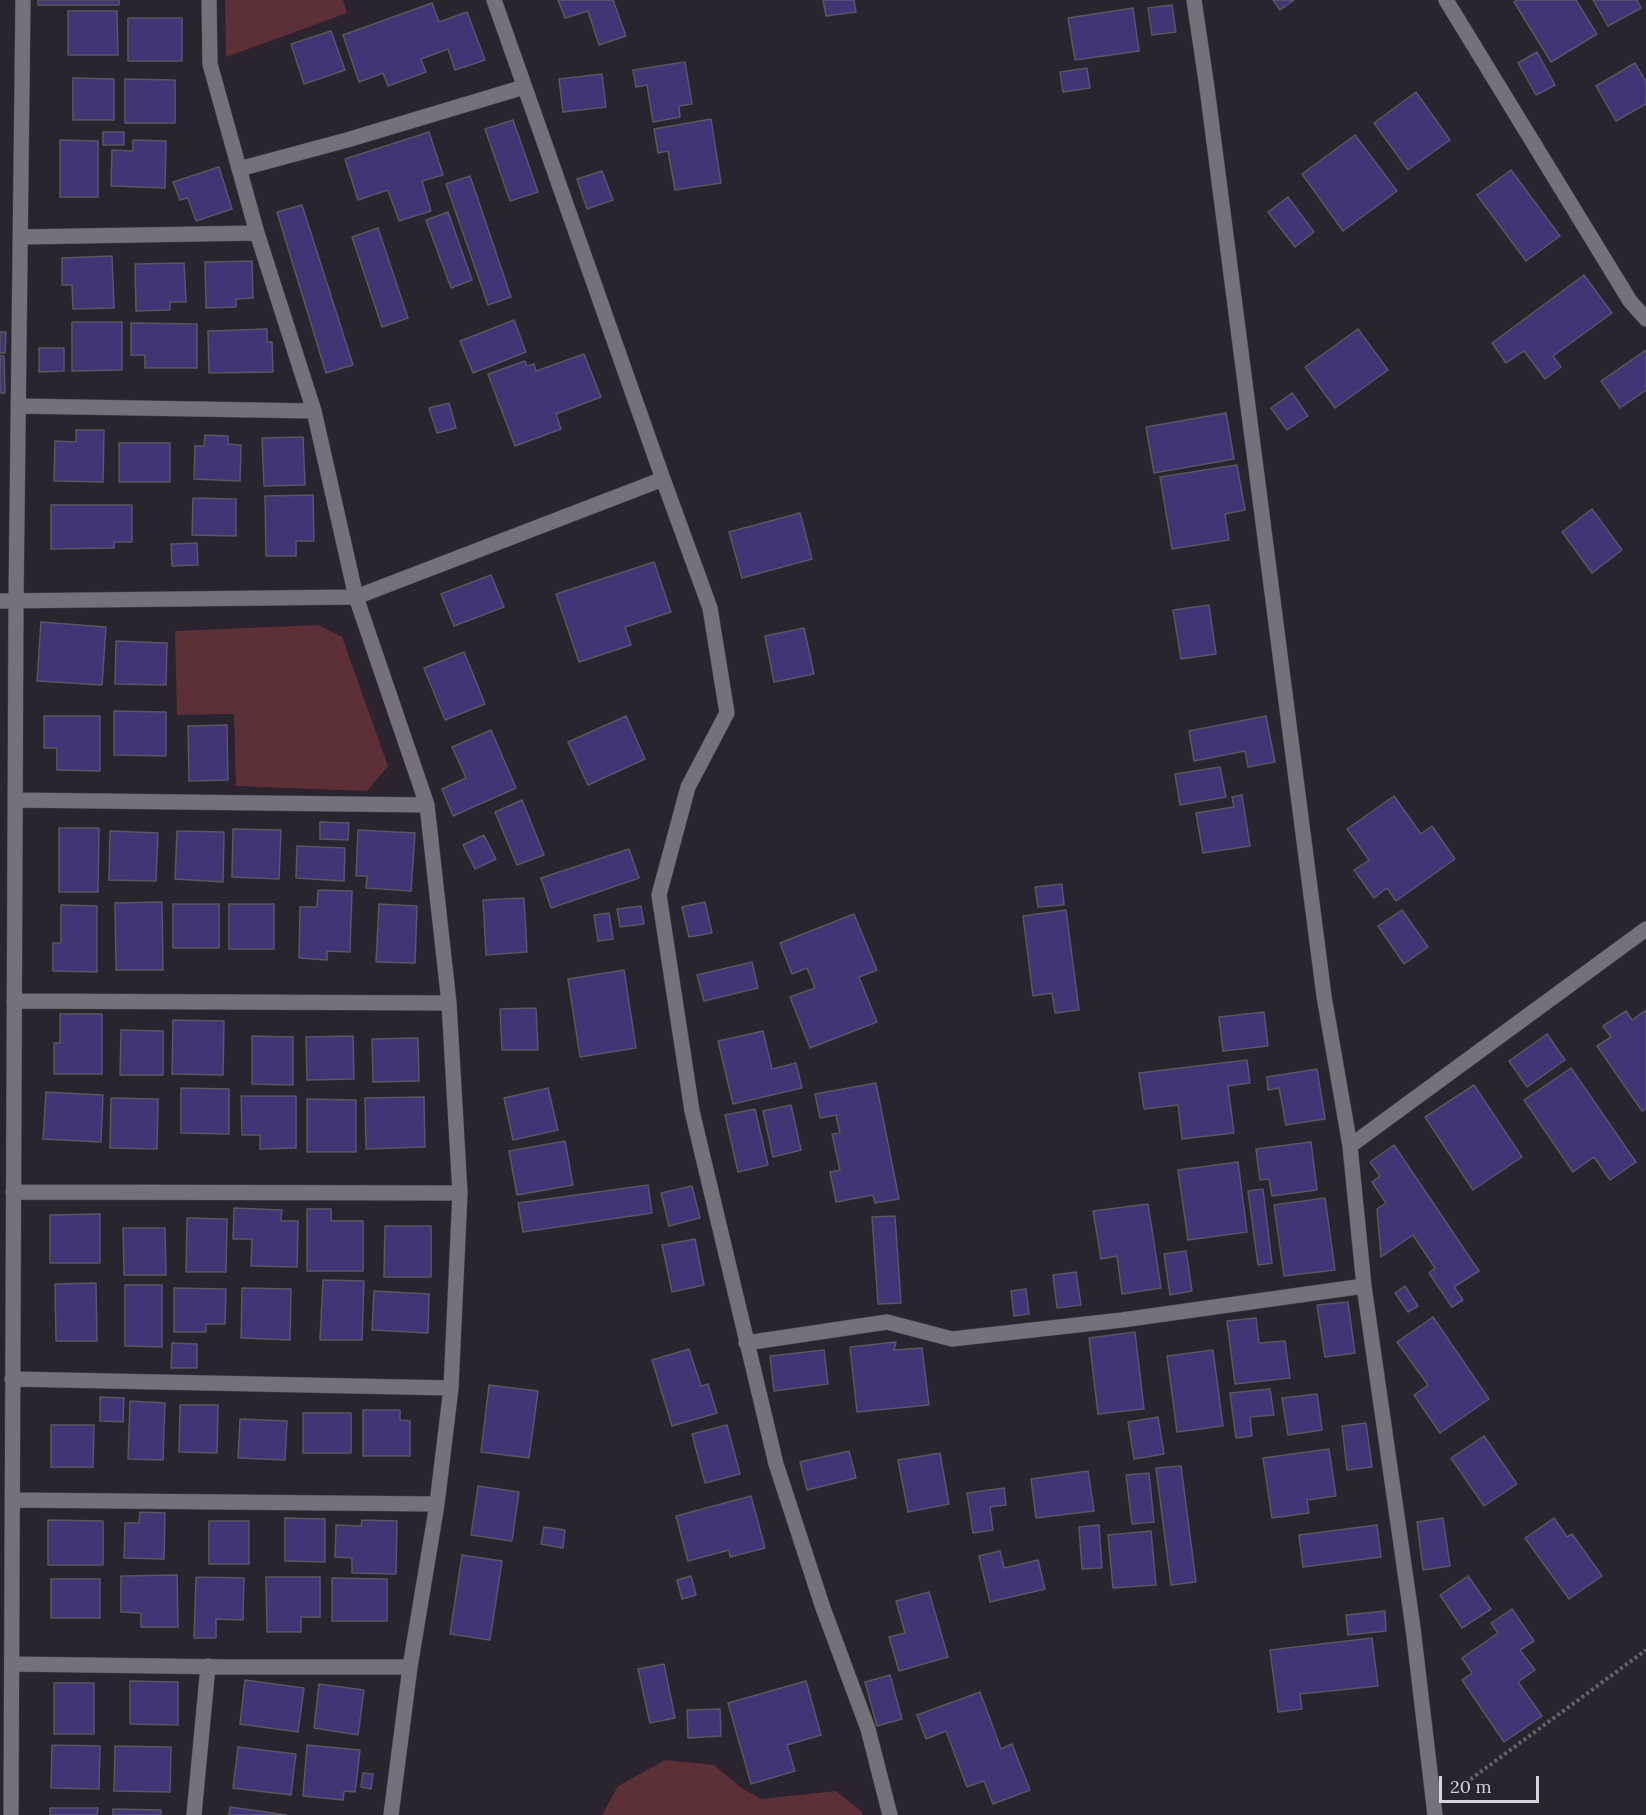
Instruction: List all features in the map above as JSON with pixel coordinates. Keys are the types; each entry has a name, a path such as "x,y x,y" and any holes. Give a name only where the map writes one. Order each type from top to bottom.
{"street":[{"path":"11,1815 16,601 23,0"},
{"path":"209,0 210,64 257,233 315,411 356,597 427,805 449,1003 460,1193 451,1388 437,1504 410,1667 392,1815"},
{"path":"494,0 710,608 727,713 688,787 659,895 692,1112 776,1464 823,1608 868,1729 890,1815"},
{"path":"1194,0 1324,996 1350,1146 1364,1286 1413,1628 1435,1811"},
{"path":"1446,0 1630,301 1646,319"},
{"path":"239,169 524,87"},
{"path":"20,237 257,233"},
{"path":"18,406 315,411"},
{"path":"0,602 356,597 663,479"},
{"path":"15,800 427,805"},
{"path":"1350,1146 1646,929"},
{"path":"14,1001 449,1003"},
{"path":"14,1192 460,1193"},
{"path":"746,1342 886,1322 952,1339 1122,1320 1364,1286"},
{"path":"12,1379 451,1388"},
{"path":"12,1500 437,1504"},
{"path":"12,1664 410,1667"},
{"path":"194,1815 208,1666"}],"path":[{"path":"1435,1811 1646,1650"}],"shaded area":[{"path":"225,0 343,0 347,13 226,57"},
{"path":"318,625 342,637 388,766 367,791 236,786 234,714 177,715 175,631"},
{"path":"665,1760 714,1765 740,1787 761,1799 836,1791 863,1815 602,1815 618,1786"}],"building":[{"path":"38,0 119,0 119,5 38,5"},
{"path":"558,0 613,0 626,36 599,45 588,11 565,18"},
{"path":"823,0 854,0 856,12 826,16"},
{"path":"1273,0 1294,0 1280,10"},
{"path":"1517,0 1576,0 1597,34 1551,62 1514,2"},
{"path":"1593,0 1637,0 1641,8 1608,26"},
{"path":"432,3 439,22 467,12 485,60 455,70 448,49 421,59 426,72 388,86 383,73 359,82 343,35"},
{"path":"1172,5 1176,32 1152,35 1148,8"},
{"path":"1133,8 1139,51 1075,60 1068,18"},
{"path":"68,11 117,11 118,55 68,55"},
{"path":"128,18 182,18 182,61 128,61"},
{"path":"331,31 345,70 304,84 291,44"},
{"path":"1537,52 1555,85 1536,95 1518,63"},
{"path":"685,62 692,104 679,106 680,117 653,122 647,85 636,87 633,70"},
{"path":"1635,63 1646,82 1646,104 1616,121 1596,86"},
{"path":"1087,68 1090,88 1063,92 1060,72"},
{"path":"602,74 606,107 563,112 559,79"},
{"path":"73,78 114,79 114,120 73,120"},
{"path":"125,79 175,80 175,123 125,123"},
{"path":"1416,92 1450,140 1408,170 1374,123"},
{"path":"711,119 721,183 675,190 668,151 658,153 654,129"},
{"path":"513,120 538,192 510,201 485,129"},
{"path":"103,132 124,132 124,145 103,145"},
{"path":"429,132 443,175 422,181 431,211 399,221 388,190 358,200 345,159"},
{"path":"1355,135 1397,191 1343,231 1302,174"},
{"path":"60,140 98,141 98,197 60,197"},
{"path":"133,140 166,141 165,188 111,186 112,150 133,151"},
{"path":"219,167 232,209 196,221 188,198 180,200 173,182"},
{"path":"1511,170 1560,236 1526,261 1477,195"},
{"path":"602,171 613,200 587,209 577,179"},
{"path":"470,176 511,297 488,305 446,184"},
{"path":"1288,197 1314,232 1295,247 1268,212"},
{"path":"302,205 353,365 326,373 277,212"},
{"path":"448,212 472,280 451,288 426,220"},
{"path":"378,228 408,318 382,327 352,237"},
{"path":"112,256 114,308 73,309 72,285 62,285 62,258"},
{"path":"252,261 253,298 236,299 236,307 206,308 205,262"},
{"path":"184,263 186,302 170,302 170,310 136,311 135,264"},
{"path":"1584,275 1612,313 1553,356 1561,367 1545,379 1524,351 1506,363 1492,343"},
{"path":"514,320 526,352 473,373 460,341"},
{"path":"72,322 122,322 122,370 72,371"},
{"path":"131,323 197,324 197,368 145,368 145,355 131,355"},
{"path":"267,329 267,342 272,342 273,372 209,373 208,331"},
{"path":"1358,329 1388,370 1335,408 1305,367"},
{"path":"0,332 6,332 5,353 0,353"},
{"path":"39,348 64,348 64,371 39,372"},
{"path":"1646,350 1646,390 1620,408 1601,381"},
{"path":"584,354 601,397 556,414 561,429 515,446 488,374 525,361 527,366 534,364 536,371"},
{"path":"0,356 4,356 5,393 0,393"},
{"path":"1292,393 1308,416 1287,430 1271,408"},
{"path":"449,403 456,428 437,433 429,408"},
{"path":"1226,413 1234,459 1154,473 1146,427"},
{"path":"76,430 104,430 103,482 54,481 55,441 76,442"},
{"path":"205,435 228,436 228,444 241,445 240,481 194,479 195,446 204,446"},
{"path":"303,437 305,485 264,486 262,438"},
{"path":"119,443 170,443 170,482 119,482"},
{"path":"1237,465 1245,510 1225,514 1229,540 1172,549 1160,477"},
{"path":"313,495 314,541 296,541 296,556 266,556 265,496"},
{"path":"193,498 236,499 236,536 192,535"},
{"path":"51,505 132,505 132,542 114,542 114,548 51,549"},
{"path":"1592,509 1622,550 1592,573 1562,532"},
{"path":"800,513 812,559 742,578 729,532"},
{"path":"197,543 198,565 172,566 171,544"},
{"path":"654,562 671,612 625,627 631,645 579,662 556,594"},
{"path":"491,575 504,607 454,626 441,594"},
{"path":"1209,605 1216,654 1181,659 1173,610"},
{"path":"41,622 106,627 102,685 37,681"},
{"path":"804,628 814,674 774,682 765,636"},
{"path":"116,641 167,643 166,685 115,684"},
{"path":"464,652 485,704 445,720 424,668"},
{"path":"114,711 166,712 166,756 114,755"},
{"path":"44,716 100,716 100,771 57,770 57,748 44,748"},
{"path":"626,716 645,759 588,785 568,742"},
{"path":"1266,716 1275,762 1248,767 1245,751 1194,761 1189,731"},
{"path":"227,725 228,780 189,781 188,726"},
{"path":"491,730 516,788 453,816 442,789 466,778 452,747"},
{"path":"1220,767 1226,797 1180,805 1175,774"},
{"path":"1242,795 1250,846 1203,853 1196,813 1234,807 1232,797"},
{"path":"1394,796 1421,834 1432,826 1455,859 1396,901 1387,888 1374,898 1354,870 1369,860 1347,829"},
{"path":"522,800 544,855 517,865 495,812"},
{"path":"320,822 349,823 348,840 320,839"},
{"path":"59,828 99,828 98,892 59,892"},
{"path":"233,829 281,830 279,879 232,877"},
{"path":"358,830 415,833 411,891 366,888 367,876 356,876"},
{"path":"110,831 158,833 156,881 109,880"},
{"path":"177,831 224,832 223,882 175,879"},
{"path":"484,835 496,859 475,869 463,845"},
{"path":"297,846 345,848 344,881 296,878"},
{"path":"629,849 639,878 551,908 541,878"},
{"path":"1062,884 1064,905 1038,907 1035,887"},
{"path":"318,890 352,891 350,952 327,951 327,960 299,958 300,907 317,907"},
{"path":"524,898 527,952 486,955 483,900"},
{"path":"162,902 163,970 116,970 115,903"},
{"path":"705,902 712,933 689,937 682,907"},
{"path":"173,904 219,904 219,948 173,948"},
{"path":"229,904 274,904 274,949 229,949"},
{"path":"379,904 417,906 415,963 376,962"},
{"path":"61,905 97,906 97,972 53,971 53,943 61,943"},
{"path":"641,906 644,924 620,927 617,909"},
{"path":"1066,910 1079,1010 1055,1013 1052,993 1033,996 1023,916"},
{"path":"1402,910 1428,947 1404,964 1378,926"},
{"path":"609,913 613,939 598,941 594,915"},
{"path":"854,914 877,970 859,977 877,1022 810,1048 790,997 815,988 807,968 792,974 780,943"},
{"path":"752,962 758,988 704,1001 697,975"},
{"path":"624,970 636,1048 580,1057 568,979"},
{"path":"536,1008 538,1050 502,1050 500,1009"},
{"path":"1646,1010 1646,1109 1642,1111 1597,1046 1611,1037 1603,1026 1626,1011 1632,1020"},
{"path":"1264,1012 1268,1046 1223,1051 1219,1017"},
{"path":"60,1014 102,1014 102,1074 54,1074 54,1043 60,1043"},
{"path":"173,1020 224,1021 223,1075 172,1074"},
{"path":"121,1030 163,1031 163,1075 120,1075"},
{"path":"763,1031 772,1069 796,1063 802,1088 733,1104 718,1041"},
{"path":"1547,1034 1565,1060 1527,1087 1509,1061"},
{"path":"252,1036 293,1037 293,1085 252,1084"},
{"path":"353,1036 354,1079 307,1080 306,1037"},
{"path":"418,1038 419,1081 373,1082 372,1039"},
{"path":"1247,1060 1250,1083 1228,1086 1234,1133 1182,1139 1178,1105 1144,1109 1139,1073"},
{"path":"1571,1068 1636,1162 1610,1180 1594,1157 1573,1172 1524,1100"},
{"path":"1317,1069 1325,1119 1286,1125 1279,1088 1268,1090 1267,1077"},
{"path":"876,1083 899,1199 875,1203 873,1195 836,1202 830,1172 840,1170 832,1134 840,1133 836,1115 820,1118 815,1094"},
{"path":"1474,1085 1522,1157 1473,1190 1425,1117"},
{"path":"181,1088 229,1089 229,1134 181,1133"},
{"path":"548,1088 558,1130 513,1140 504,1098"},
{"path":"46,1092 103,1095 101,1142 43,1139"},
{"path":"241,1096 296,1096 296,1148 260,1149 260,1135 242,1135"},
{"path":"424,1097 425,1147 366,1149 365,1098"},
{"path":"111,1098 158,1099 157,1149 110,1148"},
{"path":"307,1099 356,1100 356,1152 307,1152"},
{"path":"791,1105 801,1150 773,1157 763,1111"},
{"path":"755,1109 768,1165 738,1172 725,1115"},
{"path":"565,1141 573,1185 517,1195 509,1151"},
{"path":"1311,1142 1317,1190 1272,1196 1269,1179 1260,1180 1256,1149"},
{"path":"1394,1145 1479,1271 1454,1287 1463,1300 1452,1307 1429,1273 1435,1268 1413,1235 1381,1257 1377,1209 1386,1203 1372,1182 1380,1176 1370,1162"},
{"path":"1238,1162 1247,1232 1188,1240 1178,1170"},
{"path":"648,1185 652,1213 523,1232 518,1203"},
{"path":"692,1186 700,1218 669,1226 661,1193"},
{"path":"1263,1189 1272,1263 1258,1265 1248,1191"},
{"path":"1325,1198 1335,1270 1284,1276 1274,1205"},
{"path":"1148,1204 1161,1288 1122,1294 1117,1256 1101,1259 1093,1211"},
{"path":"234,1208 282,1210 281,1221 298,1221 297,1267 251,1266 252,1239 233,1239"},
{"path":"307,1209 331,1209 331,1221 363,1221 363,1271 307,1271"},
{"path":"100,1214 100,1263 50,1263 50,1215"},
{"path":"895,1216 901,1303 878,1304 872,1217"},
{"path":"187,1218 227,1219 226,1272 186,1272"},
{"path":"385,1226 431,1226 431,1277 384,1277"},
{"path":"123,1228 165,1228 166,1275 124,1275"},
{"path":"695,1239 704,1285 672,1292 662,1245"},
{"path":"1186,1251 1192,1291 1170,1295 1164,1254"},
{"path":"1076,1272 1081,1305 1057,1308 1053,1275"},
{"path":"323,1280 364,1281 362,1340 320,1340"},
{"path":"96,1283 97,1341 56,1341 55,1284"},
{"path":"125,1285 162,1285 162,1347 125,1346"},
{"path":"1405,1286 1418,1306 1408,1312 1395,1293"},
{"path":"174,1288 226,1289 225,1324 206,1324 206,1332 174,1332"},
{"path":"242,1288 291,1289 290,1340 241,1338"},
{"path":"1026,1289 1029,1314 1014,1316 1011,1291"},
{"path":"374,1291 429,1294 428,1333 372,1330"},
{"path":"1348,1302 1355,1353 1325,1357 1317,1305"},
{"path":"1433,1317 1489,1399 1440,1433 1414,1395 1428,1385 1397,1342"},
{"path":"1256,1318 1259,1343 1285,1341 1290,1378 1235,1384 1227,1321"},
{"path":"1135,1332 1144,1409 1098,1414 1089,1338"},
{"path":"896,1342 894,1350 922,1348 929,1405 857,1412 850,1347"},
{"path":"172,1343 197,1344 197,1368 171,1368"},
{"path":"689,1349 701,1386 708,1384 717,1413 672,1426 652,1360"},
{"path":"824,1350 828,1384 774,1391 770,1356"},
{"path":"1213,1350 1223,1426 1177,1432 1167,1356"},
{"path":"489,1385 538,1391 529,1458 481,1452"},
{"path":"1270,1389 1274,1415 1250,1417 1252,1436 1236,1438 1230,1393"},
{"path":"1317,1394 1322,1430 1288,1435 1282,1398"},
{"path":"100,1397 124,1398 123,1422 100,1421"},
{"path":"130,1401 165,1403 163,1460 128,1459"},
{"path":"180,1405 218,1405 217,1453 179,1452"},
{"path":"363,1410 400,1410 400,1420 410,1421 410,1456 363,1456"},
{"path":"303,1413 351,1413 351,1453 303,1453"},
{"path":"1158,1417 1164,1454 1134,1459 1128,1422"},
{"path":"240,1419 287,1421 285,1460 238,1458"},
{"path":"1366,1423 1372,1467 1347,1470 1342,1426"},
{"path":"51,1425 94,1425 93,1467 51,1467"},
{"path":"727,1425 740,1474 705,1483 692,1434"},
{"path":"1484,1436 1517,1484 1484,1506 1451,1458"},
{"path":"1329,1449 1336,1496 1307,1500 1309,1513 1272,1518 1263,1458"},
{"path":"849,1451 856,1478 807,1490 800,1462"},
{"path":"940,1453 949,1504 908,1512 898,1460"},
{"path":"1181,1466 1196,1582 1171,1585 1156,1468"},
{"path":"1088,1471 1094,1511 1036,1518 1031,1479"},
{"path":"1149,1473 1154,1522 1132,1524 1126,1475"},
{"path":"478,1486 519,1492 512,1541 471,1535"},
{"path":"1004,1488 1006,1505 990,1507 993,1530 973,1533 967,1493"},
{"path":"751,1496 765,1548 730,1557 729,1550 688,1561 676,1516"},
{"path":"140,1512 165,1513 164,1559 124,1558 125,1523 139,1523"},
{"path":"285,1518 325,1519 325,1562 285,1561"},
{"path":"1443,1518 1450,1566 1423,1570 1417,1522"},
{"path":"1554,1518 1567,1537 1572,1534 1602,1576 1569,1599 1525,1538"},
{"path":"48,1520 103,1521 103,1565 48,1565"},
{"path":"362,1520 397,1521 396,1574 352,1573 352,1558 335,1557 336,1525 361,1526"},
{"path":"209,1521 249,1521 249,1564 209,1564"},
{"path":"1099,1525 1102,1568 1082,1569 1079,1527"},
{"path":"1377,1525 1381,1557 1303,1567 1299,1535"},
{"path":"544,1527 565,1530 563,1548 541,1544"},
{"path":"1151,1531 1156,1585 1113,1588 1108,1535"},
{"path":"1000,1551 1004,1568 1038,1560 1045,1589 990,1602 979,1556"},
{"path":"462,1555 502,1561 490,1640 450,1634"},
{"path":"177,1575 178,1627 141,1627 141,1613 121,1612 121,1576"},
{"path":"691,1576 696,1595 682,1599 677,1580"},
{"path":"1468,1576 1491,1609 1462,1628 1440,1595"},
{"path":"196,1577 244,1578 243,1620 216,1619 216,1638 194,1638"},
{"path":"266,1577 320,1577 320,1617 301,1617 301,1632 267,1632"},
{"path":"332,1578 387,1579 387,1621 332,1621"},
{"path":"51,1579 100,1579 100,1618 51,1618"},
{"path":"929,1592 948,1657 899,1671 889,1637 905,1633 896,1601"},
{"path":"1512,1609 1534,1641 1520,1650 1535,1670 1518,1682 1542,1716 1504,1742 1462,1680 1472,1673 1462,1658 1498,1633 1491,1623"},
{"path":"1385,1611 1386,1631 1348,1635 1346,1615"},
{"path":"1372,1638 1378,1686 1300,1694 1302,1709 1278,1712 1270,1650"},
{"path":"664,1664 675,1718 650,1723 638,1669"},
{"path":"890,1675 902,1719 877,1726 865,1682"},
{"path":"245,1680 304,1688 298,1732 240,1724"},
{"path":"130,1681 178,1682 178,1725 130,1724"},
{"path":"806,1681 821,1735 787,1745 795,1771 751,1784 728,1703"},
{"path":"54,1683 94,1683 94,1734 54,1734"},
{"path":"319,1684 364,1690 358,1735 314,1728"},
{"path":"980,1692 1001,1749 1012,1744 1030,1790 993,1804 984,1781 967,1787 946,1731 926,1739 917,1715"},
{"path":"720,1709 721,1736 688,1738 687,1710"},
{"path":"52,1745 100,1746 99,1789 51,1788"},
{"path":"307,1745 360,1750 355,1792 344,1791 343,1800 303,1796"},
{"path":"115,1746 171,1747 170,1792 114,1791"},
{"path":"238,1747 296,1754 291,1795 233,1788"},
{"path":"363,1773 373,1774 371,1789 361,1787"},
{"path":"230,1807 287,1815 229,1815"},
{"path":"50,1808 98,1808 97,1815 50,1815"},
{"path":"113,1809 161,1810 161,1815 113,1815"}]}
